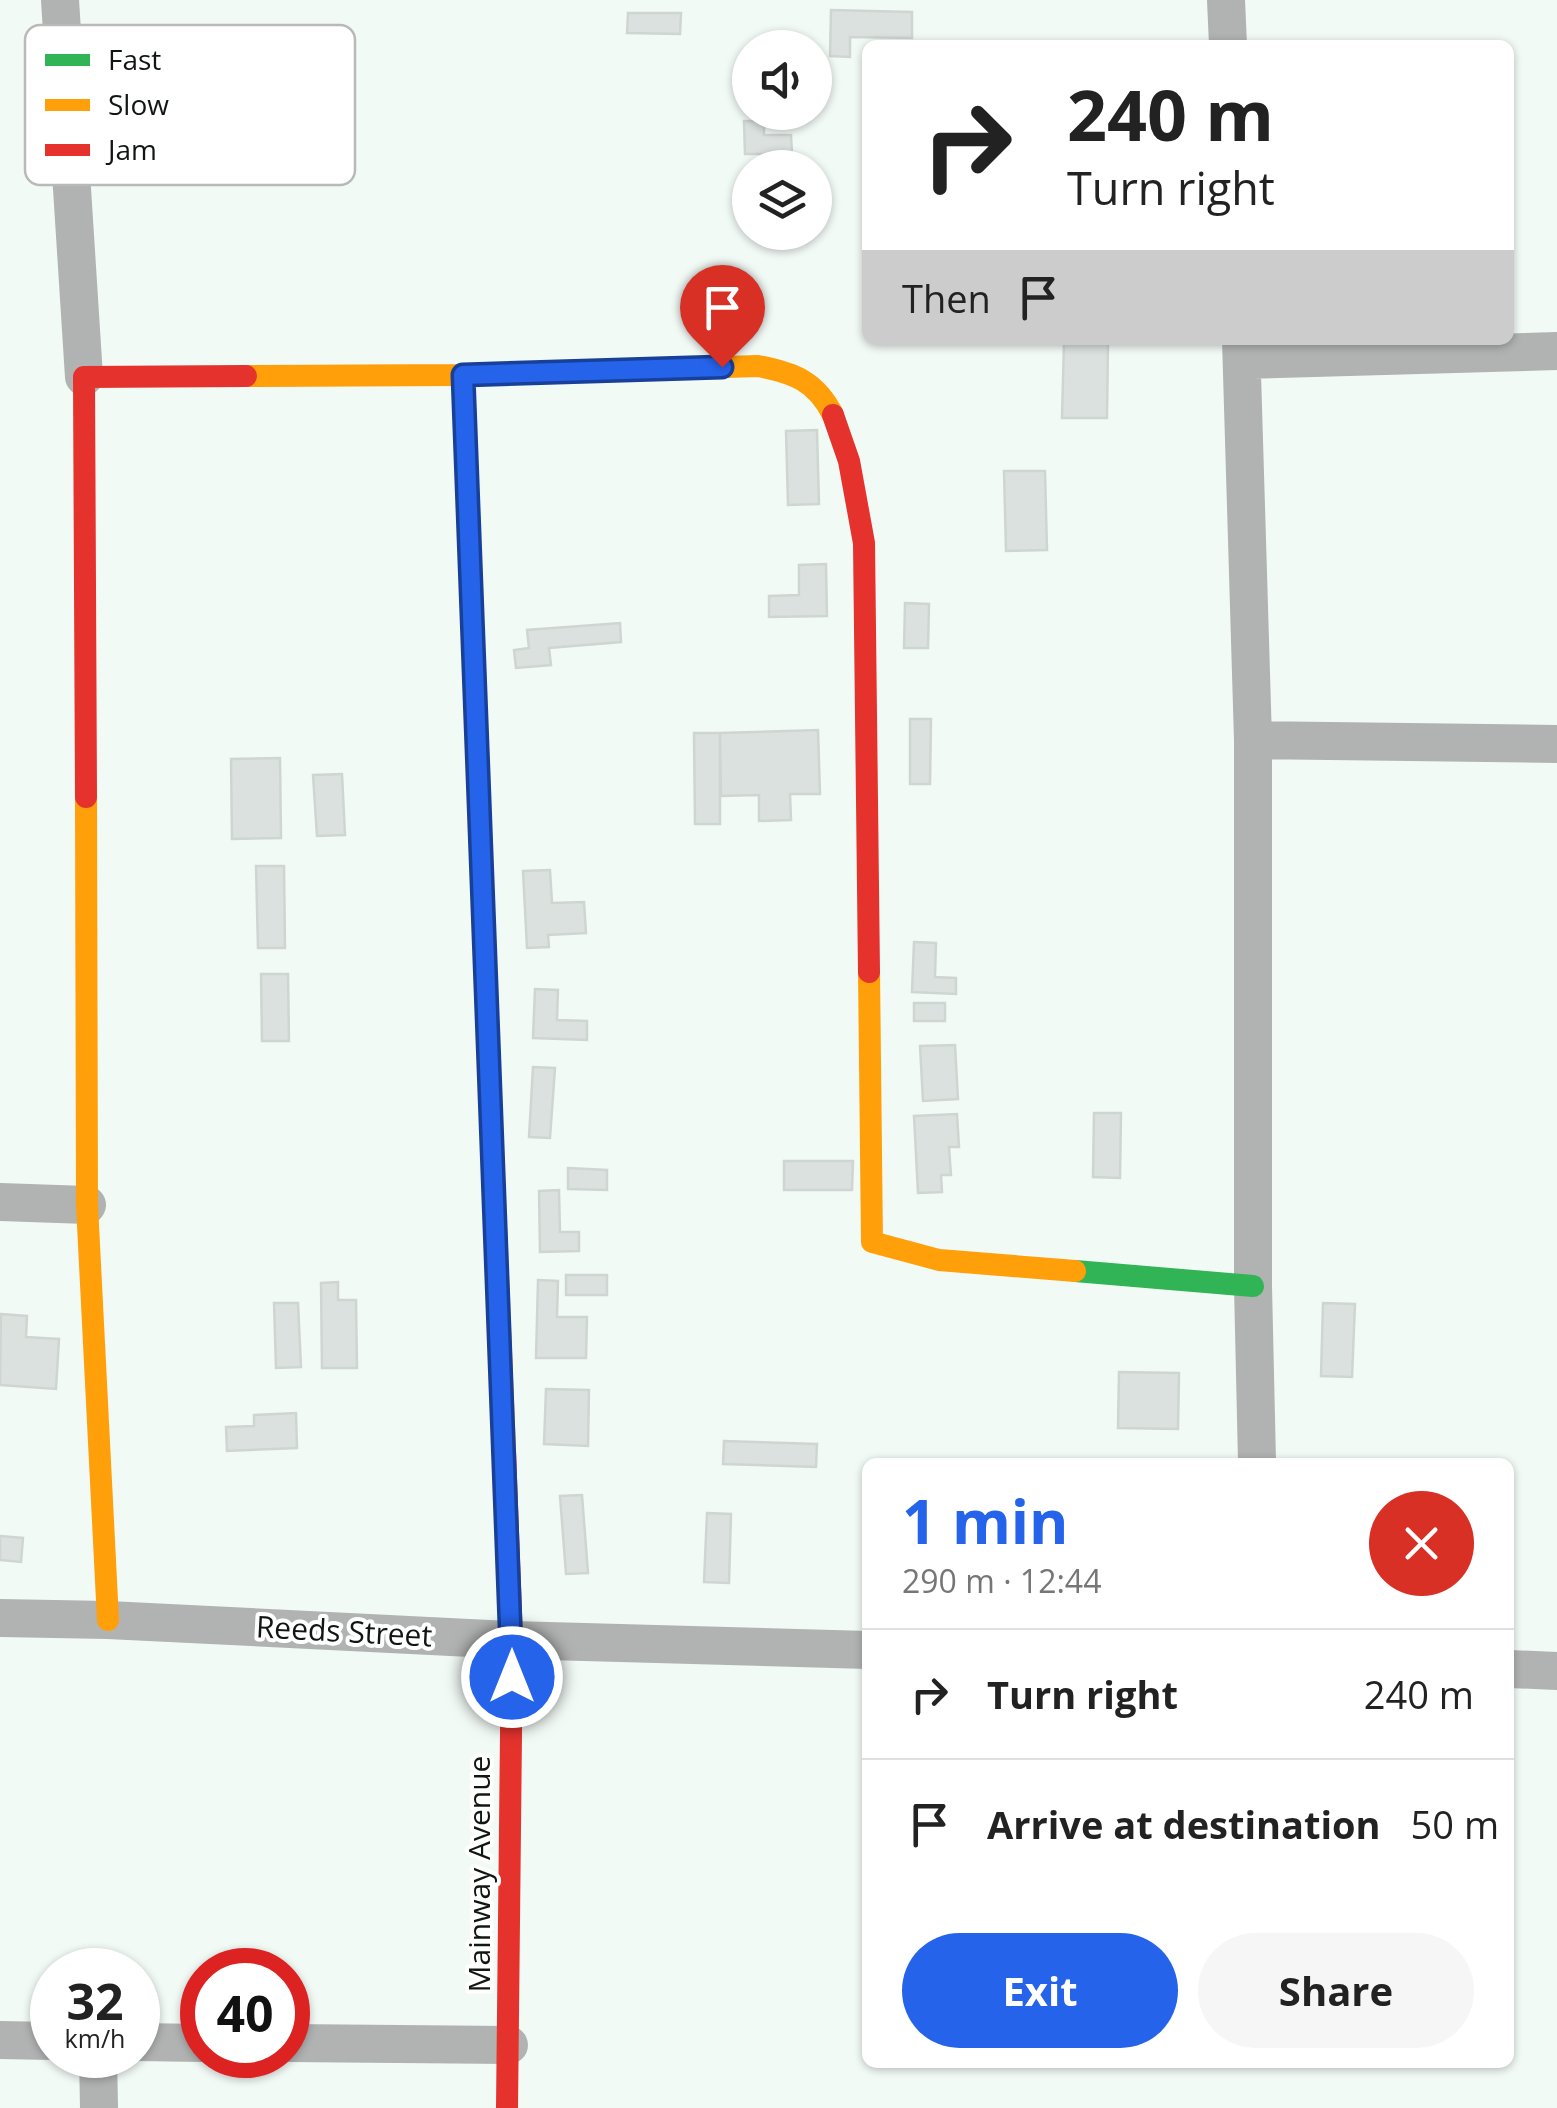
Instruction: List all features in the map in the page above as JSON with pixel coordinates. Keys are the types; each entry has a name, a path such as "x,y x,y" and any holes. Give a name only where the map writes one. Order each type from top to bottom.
{"street":[{"path":"60,0 62,25"},
{"path":"1226,0 1228,40"},
{"path":"72,185 84,376 88,1205 108,1620"},
{"path":"1258,1458 1253,1286 1253,740 1241,350 1557,352"},
{"path":"84,376 463,375 758,366 782,370 819,391 834,416 854,480 864,544 872,1242 939,1260 1253,1286"},
{"name":"Mainway Avenue","path":"463,375 512,1640 507,2108"},
{"path":"1253,740 1557,744"},
{"path":"0,1202 88,1205"},
{"name":"Reeds Street","path":"0,1618 512,1640 862,1650"},
{"path":"1514,1669 1557,1670"},
{"path":"0,2040 30,2041"},
{"path":"310,2043 509,2045"},
{"path":"98,2078 98,2108"}],"building":[{"path":"831,10 912,12 912,38 850,37 850,57 832,56"},
{"path":"628,13 681,13 680,34 627,33"},
{"path":"744,130 791,135 792,150 745,150"},
{"path":"1064,345 1108,345 1107,418 1062,418"},
{"path":"817,430 819,504 788,505 786,431"},
{"path":"1004,471 1045,471 1047,550 1006,551"},
{"path":"826,564 827,616 769,617 769,596 799,595 799,565"},
{"path":"905,603 929,604 928,648 904,648"},
{"path":"620,623 621,642 549,648 551,665 516,668 514,650 529,648 527,630"},
{"path":"910,719 931,719 930,784 910,784"},
{"path":"818,730 820,794 790,794 791,820 759,821 759,795 721,796 720,733"},
{"path":"694,733 720,733 720,824 695,824"},
{"path":"280,758 281,838 232,839 231,759"},
{"path":"342,774 345,835 317,836 313,775"},
{"path":"256,866 284,866 285,948 258,948"},
{"path":"550,870 552,903 584,902 586,933 548,935 549,947 527,948 523,871"},
{"path":"914,942 936,943 935,977 956,978 956,994 912,992"},
{"path":"261,974 288,974 289,1041 262,1041"},
{"path":"535,989 558,990 557,1020 587,1021 587,1040 533,1038"},
{"path":"914,1003 945,1003 945,1021 914,1021"},
{"path":"955,1045 958,1099 923,1101 920,1046"},
{"path":"533,1067 555,1068 550,1138 529,1137"},
{"path":"1094,1113 1121,1113 1120,1178 1093,1177"},
{"path":"957,1114 959,1147 949,1147 951,1175 941,1175 942,1192 918,1193 914,1116"},
{"path":"784,1161 853,1161 852,1190 784,1190"},
{"path":"568,1168 607,1170 607,1190 568,1189"},
{"path":"559,1190 560,1232 579,1232 579,1251 540,1252 539,1191"},
{"path":"566,1275 607,1275 607,1295 566,1295"},
{"path":"538,1280 558,1281 557,1317 587,1317 586,1358 536,1358"},
{"path":"338,1282 338,1300 356,1300 357,1368 322,1368 321,1283"},
{"path":"274,1303 298,1303 301,1367 276,1368"},
{"path":"1323,1303 1355,1304 1352,1377 1321,1376"},
{"path":"1,1314 27,1316 26,1337 59,1339 56,1389 0,1385"},
{"path":"1119,1372 1179,1373 1178,1429 1118,1428"},
{"path":"546,1389 589,1390 588,1446 544,1444"},
{"path":"296,1413 297,1448 227,1451 226,1427 254,1426 254,1415"},
{"path":"724,1441 817,1444 816,1467 723,1464"},
{"path":"582,1495 588,1573 566,1574 560,1496"},
{"path":"707,1513 731,1514 729,1583 704,1582"},
{"path":"0,1536 23,1538 21,1562 0,1560"}],"traffic: fast":[{"path":"463,375 488,1027"},
{"path":"1075,1271 1253,1286"}],"traffic: slow":[{"path":"246,376 463,375 758,366 803,380 819,394 833,415"},
{"path":"86,797 87,1205 108,1620"},
{"path":"869,972 872,1242 939,1260 1075,1271"},
{"path":"488,1027 505,1451"}],"traffic: jam":[{"path":"86,797 84,377 246,376"},
{"path":"833,415 849,461 864,543 869,972"},
{"path":"505,1451 512,1640 507,2108"}],"route":[{"path":"512,1677 463,375 722,367"}]}
